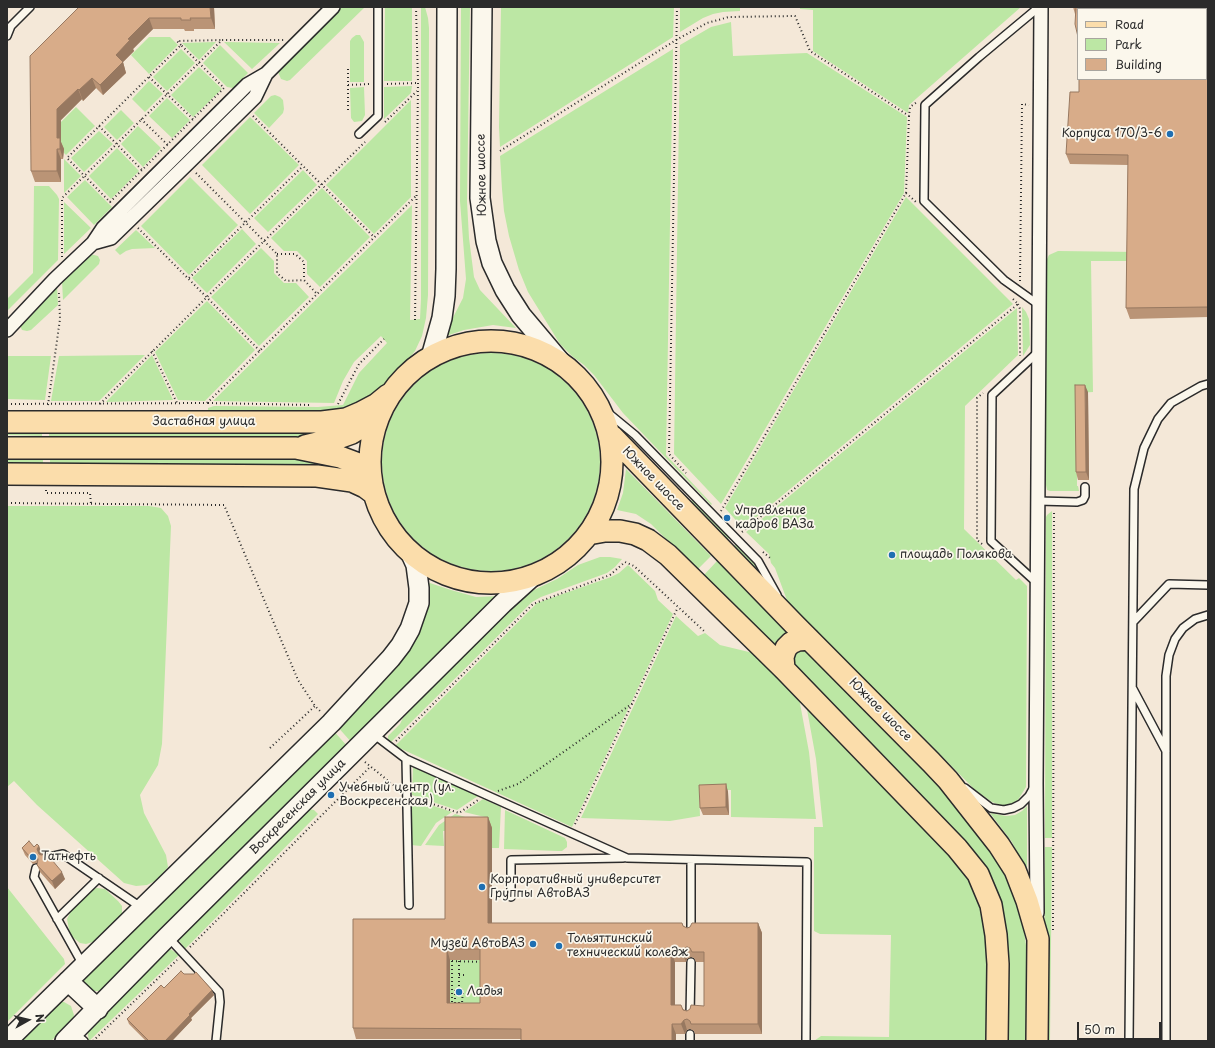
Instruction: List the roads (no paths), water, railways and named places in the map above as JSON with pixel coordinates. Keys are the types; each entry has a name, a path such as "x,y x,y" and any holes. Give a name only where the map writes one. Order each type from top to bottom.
{"main road":[{"name":"Южное шоссе","path":"482,7 480,198 482,222 486,241 492,263 505,290 521,315 564,366"},
{"path":"431,357 442,318 445,283 446,9"},
{"path":"296,448 338,438 352,433 363,426 381,410 394,391 419,365 431,357 449,349 465,344 492,340 527,346 546,354 564,366 590,392 601,407 608,422 612,436 614,462 612,480 606,501 599,517 588,534 562,558 534,575 507,582 491,583 473,582 454,578 437,571 411,554 386,524 378,509 369,472 370,449 374,429 381,410"},
{"name":"Заставная улица","path":"7,422 322,422 346,419 360,413 377,404 394,391"},
{"name":"Южное шоссе","path":"612,436 794,624 931,762 948,780 999,845 1015,870 1045,935 1037,1041"},
{"path":"7,448 296,448 340,457 356,463 369,472"},
{"path":"7,474 317,476 352,481 365,487 373,493"},
{"path":"588,534 605,530 635,534 648,540 668,555 784,669 957,848 978,874 991,905 996,934 998,964 997,1041"},
{"path":"7,1041 331,723 391,658 401,645 410,629 418,604 419,588 416,565 411,554"},
{"name":"Воскресенская улица","path":"77,1037 98,1009 167,937 502,603 534,575"},
{"path":"784,669 783,656 786,648 791,643 798,640 809,639"},
{"path":"68,981 98,1009"}],"street":[{"path":"7,330 55,279 93,243 103,228 247,85 266,74 333,7"},
{"path":"1040,7 1036,783 1045,935"},
{"path":"93,243 111,238 187,164 255,97 266,74"}],"lane":[{"path":"7,36 11,26 30,7"},
{"path":"359,134 378,116 378,7"},
{"path":"1039,305 1004,280 924,201 925,105 979,57 1040,7"},
{"path":"1037,583 991,541 992,395 1039,352"},
{"path":"1129,1041 1134,489 1144,448 1158,419 1171,403 1201,386 1208,384"},
{"path":"601,407 635,435 758,561 794,624"},
{"path":"1038,501 1077,502 1083,500 1085,496 1085,487"},
{"path":"1133,622 1169,584 1208,585"},
{"path":"1166,1041 1166,676 1169,655 1175,639 1183,628 1195,619 1208,615"},
{"path":"1133,688 1167,753"},
{"path":"372,733 406,759 627,858"},
{"path":"406,759 409,905"},
{"path":"931,762 991,808 1004,810 1021,804 1029,796 1036,783"},
{"path":"45,858 63,854 142,908"},
{"path":"511,897 511,860 627,858 806,862 806,1041"},
{"path":"691,860 691,933"},
{"path":"36,868 34,877 84,966"},
{"path":"57,919 98,878"},
{"path":"167,937 219,992 220,1002 216,1041"},
{"path":"690,1016 691,962"}],"place":[{"name":"Корпуса 170/3-6","path":"1170,134"},
{"name":"Управление кадров ВАЗа","path":"727,518"},
{"name":"площадь Полякова","path":"892,555"},
{"name":"Учебный центр (ул. Воскресенская)","path":"331,795"},
{"name":"Татнефть","path":"33,857"},
{"name":"Корпоративный университет Группы АвтоВАЗ","path":"482,887"},
{"name":"Музей АвтоВАЗ","path":"533,944"},
{"name":"Тольяттинский технический коледж","path":"559,946"},
{"name":"Ладья","path":"459,992"}]}
